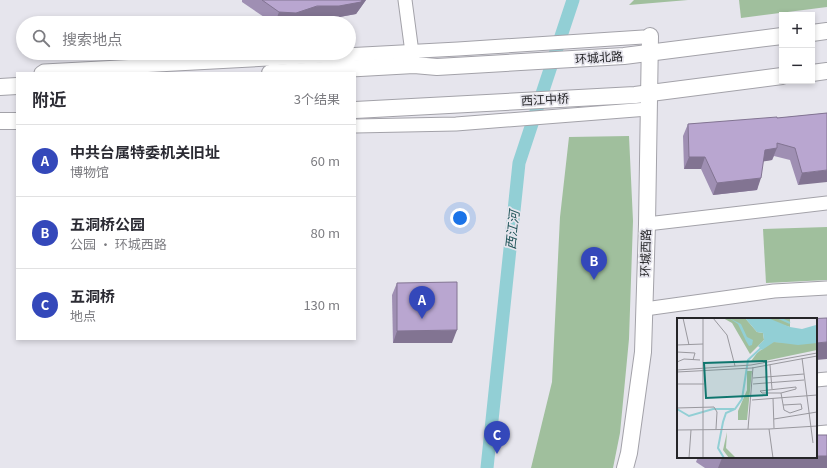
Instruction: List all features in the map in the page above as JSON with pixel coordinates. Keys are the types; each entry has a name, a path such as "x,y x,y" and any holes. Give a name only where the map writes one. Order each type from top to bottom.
{"main road":[{"path":"815,32 827,31"},
{"name":"环城西路","path":"625,468 629,453 643,352 647,224 649,53 647,36"},
{"name":"环城北路","path":"280,72 413,58 437,67 624,56 779,36"},
{"path":"815,72 827,71"},
{"path":"648,101 779,77"},
{"path":"0,87 16,86"},
{"name":"西江中桥","path":"356,110 624,96 648,101"},
{"path":"0,121 16,121"}],"street":[{"path":"405,0 413,58"},
{"path":"42,72 413,58 458,49 647,36"},
{"path":"356,126 456,124 613,112 648,101"},
{"path":"647,224 827,203"},
{"path":"645,309 774,291 827,288"},
{"path":"817,380 827,379"},
{"path":"817,433 827,432"}],"green space":[{"path":"634,0 688,0 629,5"},
{"path":"739,0 827,0 827,7 741,18"},
{"path":"629,136 633,221 629,339 620,433 613,468 531,468 552,382 560,217 569,137"},
{"path":"827,227 827,280 766,283 763,229"}],"building":[{"path":"262,0 362,0 361,2 339,6 317,6 296,13 279,12"},
{"path":"827,113 827,170 802,173 795,148 777,143 777,148 765,150 761,178 717,183 705,157 689,157 688,124"},
{"path":"457,282 457,330 397,331 397,283"},
{"path":"817,318 827,318 827,342 817,343"},
{"path":"817,435 827,435 827,456 817,456"}],"waterway":[{"name":"西江河","path":"487,468 519,163 573,0"}],"place":[{"name":"五洞桥公园","path":"594,280"},
{"name":"中共台属特委机关旧址","path":"422,319"},
{"name":"五洞桥","path":"497,454"}]}
